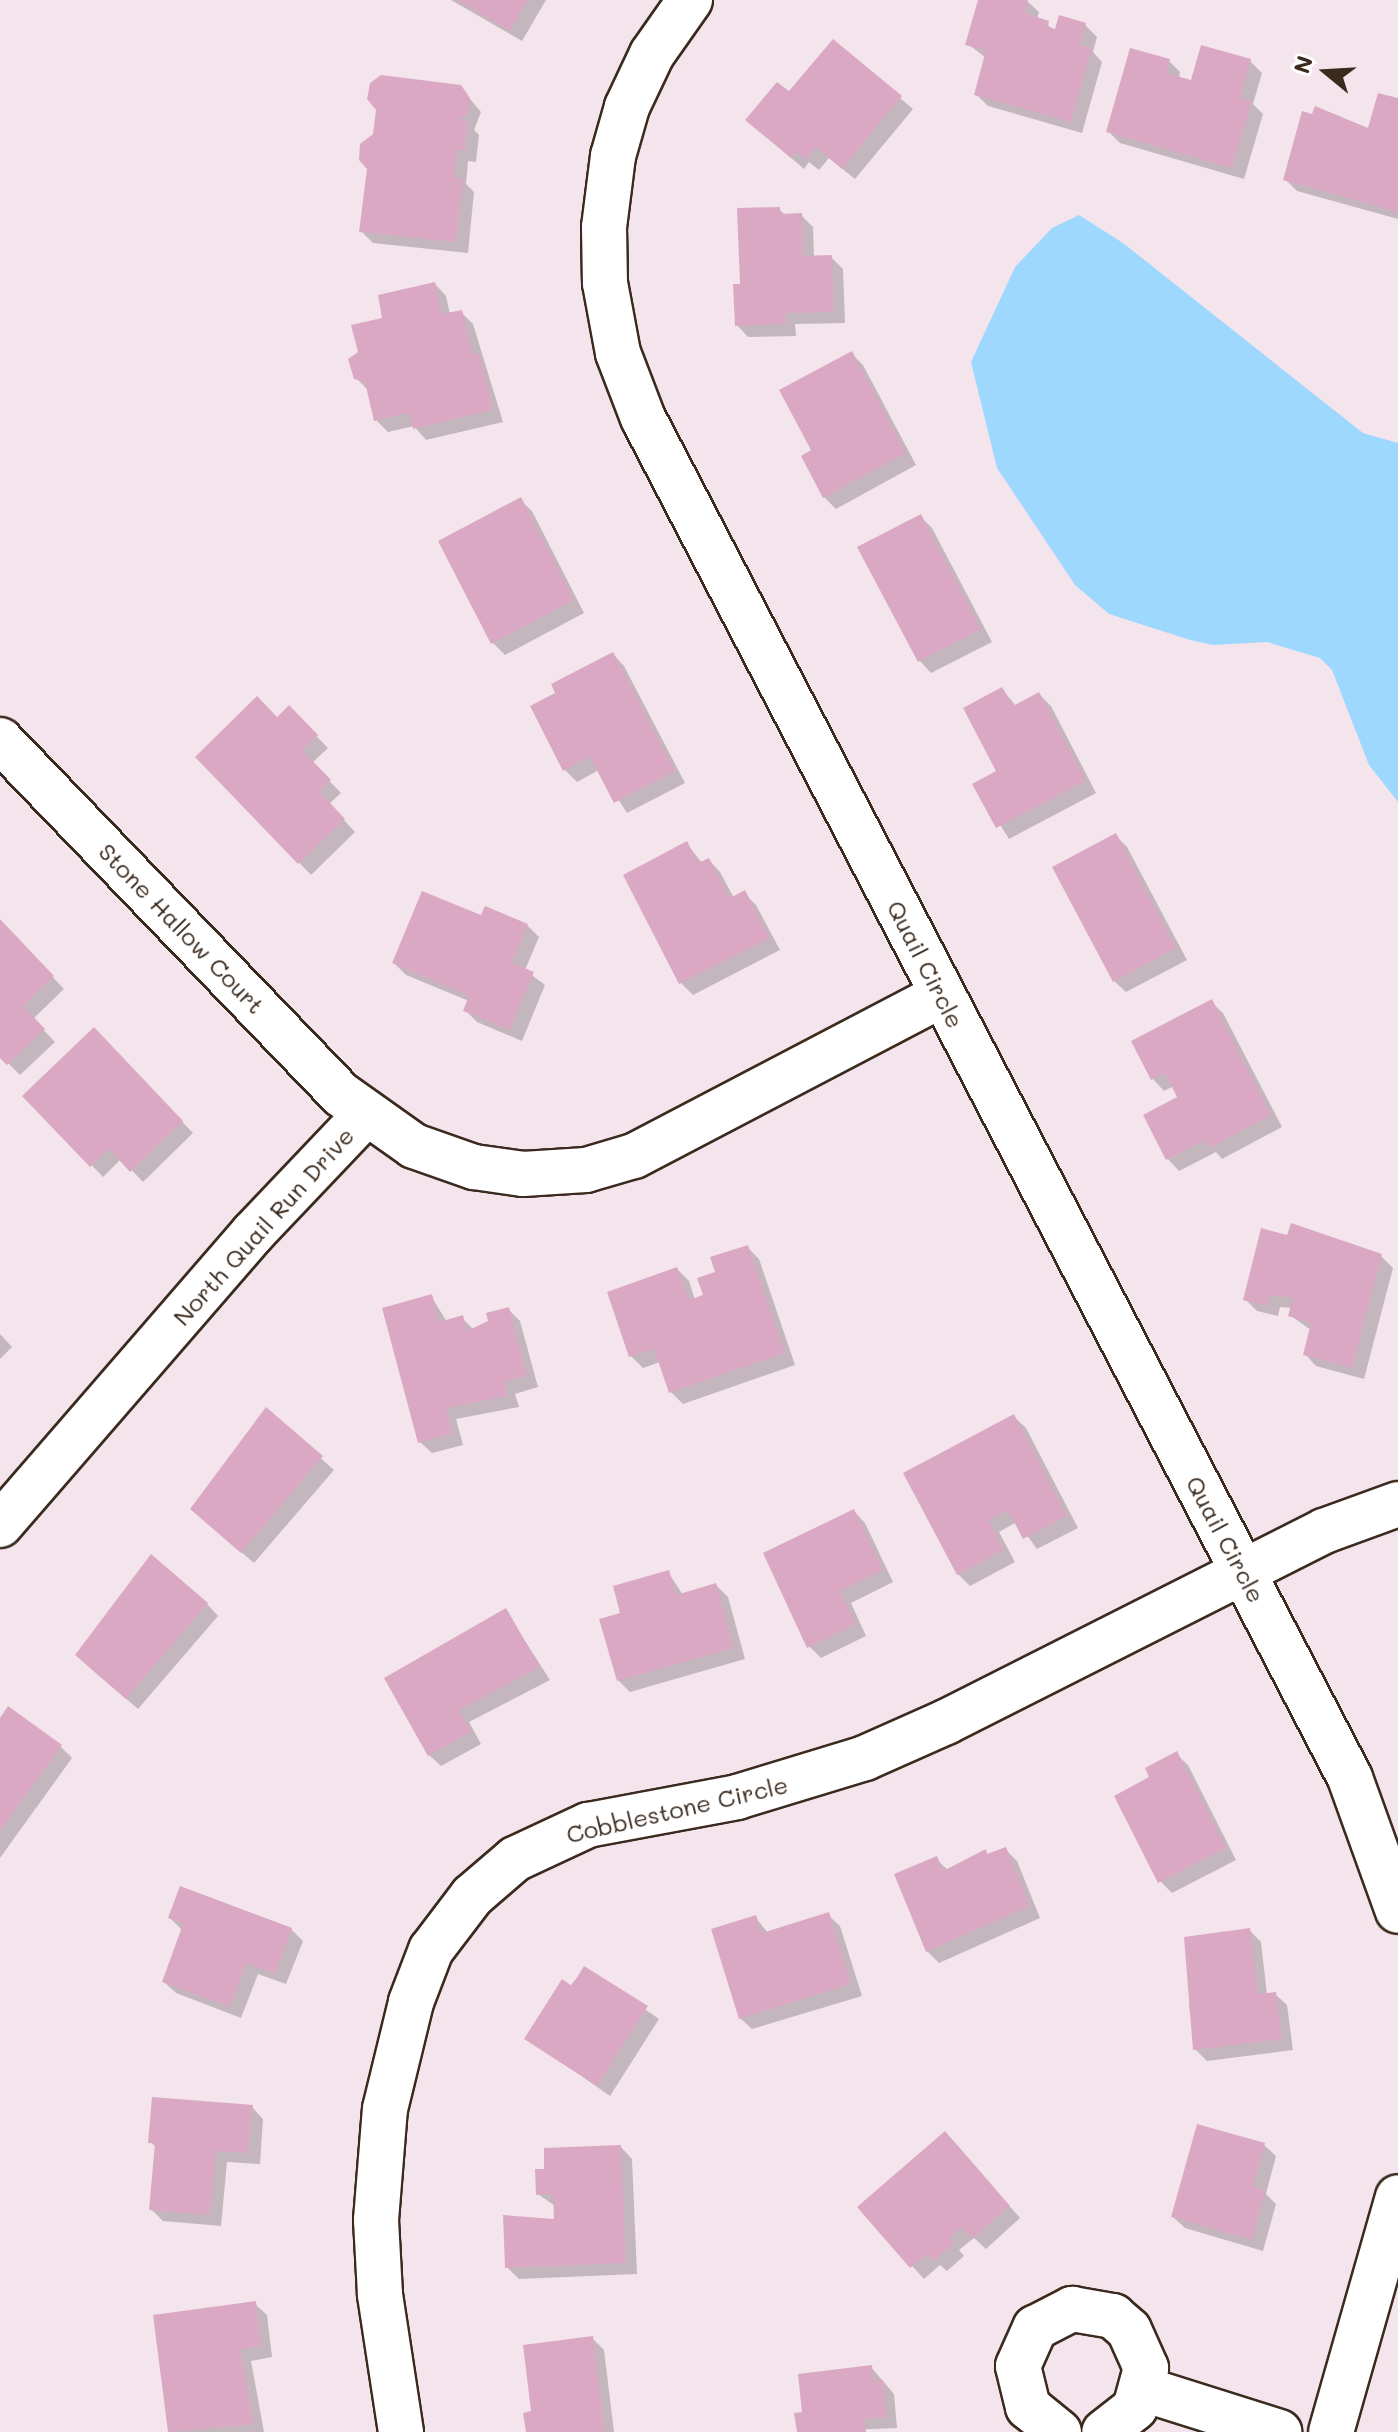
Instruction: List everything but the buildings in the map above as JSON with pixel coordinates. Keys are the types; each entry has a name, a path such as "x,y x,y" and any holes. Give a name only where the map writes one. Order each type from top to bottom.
{"street":[{"name":"Quail Circle","path":"690,0 652,54 627,107 613,156 604,227 605,283 618,353 643,418 1350,1778 1398,1911"},
{"name":"Stone Hallow Court","path":"0,740 365,1115"},
{"name":"North Quail Run Drive","path":"0,1525 253,1233 365,1115 414,1146 474,1167 523,1174 586,1170 634,1156 942,995"},
{"name":"Cobblestone Circle","path":"401,2432 380,2294 376,2220 385,2109 411,2002 431,1950 472,1896 515,1859 588,1825 737,1797 865,1758 946,1722 1324,1531 1398,1504"},
{"path":"1331,2432 1398,2197"},
{"path":"1059,2432 1028,2407 1018,2366 1035,2328 1052,2316 1093,2309 1113,2316 1140,2347 1143,2389 1135,2408 1104,2432"},
{"path":"1143,2389 1279,2432"}],"water":[{"path":"1079,215 1123,243 1363,433 1398,443 1398,802 1369,765 1332,670 1320,658 1267,642 1213,645 1109,614 1075,585 997,468 971,362 1015,267 1052,228"}]}
